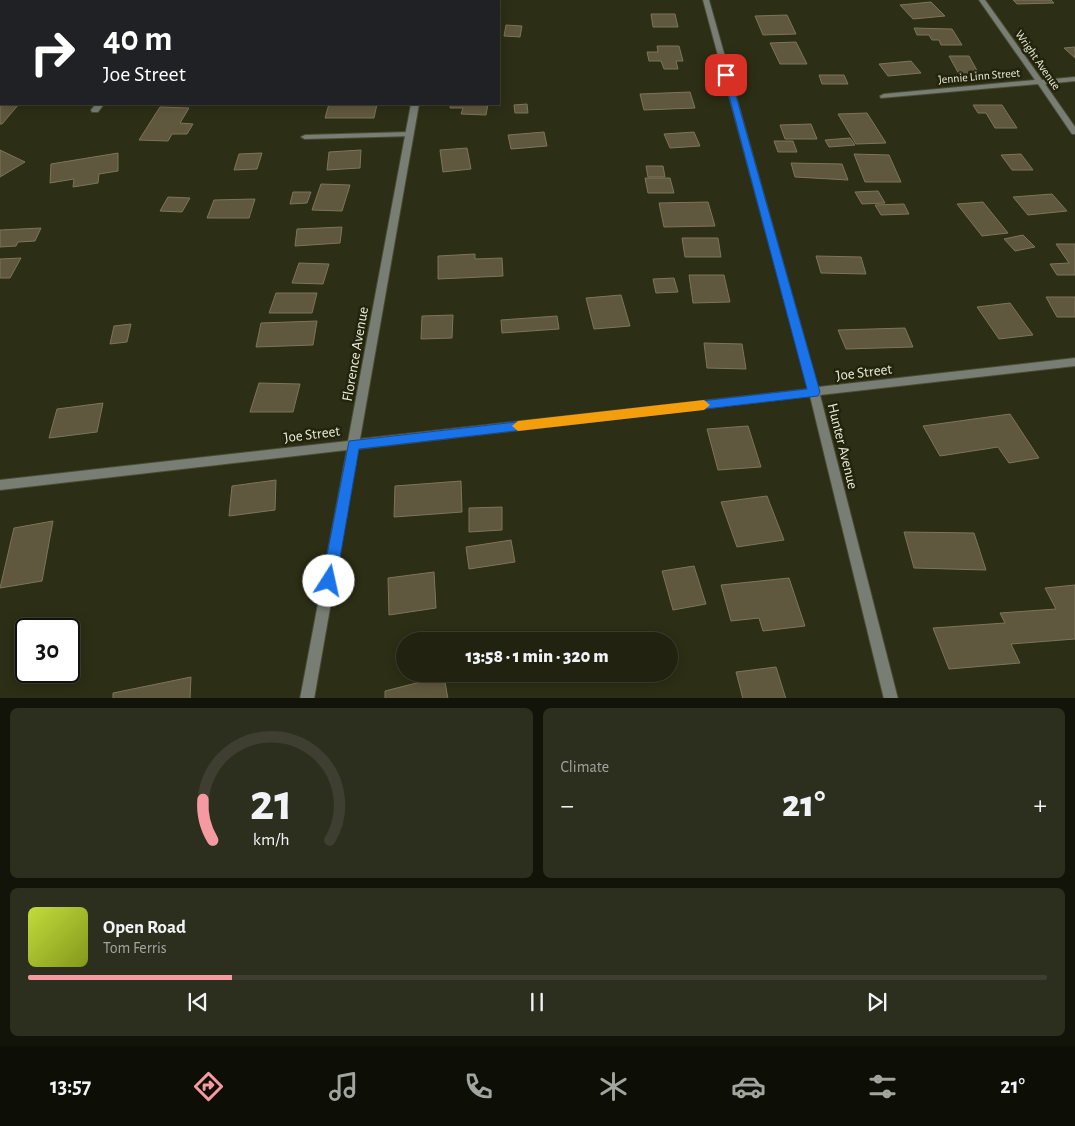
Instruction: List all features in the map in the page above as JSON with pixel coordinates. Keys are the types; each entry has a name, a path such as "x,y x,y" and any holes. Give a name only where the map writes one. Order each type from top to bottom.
{"street":[{"name":"Hunter Avenue","path":"706,0 814,392 891,698"},
{"name":"Wright Avenue","path":"982,0 1075,132"},
{"name":"Jennie Linn Street","path":"884,96 1075,79"},
{"name":"Florence Avenue","path":"307,698 415,105"},
{"path":"305,137 409,134"},
{"name":"Joe Street","path":"0,485 1075,362"}],"building":[{"path":"1013,0 1051,0 1054,3 1017,4"},
{"path":"931,2 945,16 913,19 900,5"},
{"path":"651,14 675,14 678,27 653,27"},
{"path":"787,15 796,34 763,35 755,16"},
{"path":"506,25 522,26 520,37 504,36"},
{"path":"914,28 952,29 962,45 941,45 939,40 932,40 929,35 917,35"},
{"path":"796,42 807,64 780,64 770,43"},
{"path":"657,46 679,46 683,61 676,61 678,69 664,69 661,61 649,61 647,52 658,52"},
{"path":"1075,47 1075,58 1064,48"},
{"path":"949,56 969,56 980,76 960,76"},
{"path":"911,61 921,73 888,76 879,64"},
{"path":"819,75 844,75 848,84 822,84"},
{"path":"690,92 695,108 644,110 640,94"},
{"path":"527,104 528,113 515,113 514,105"},
{"path":"0,105 18,105 2,124 0,124"},
{"path":"329,105 377,105 374,118 325,118"},
{"path":"451,105 488,105 486,115 461,114 463,108 450,108"},
{"path":"973,105 1002,105 1017,128 995,128 986,113 978,113"},
{"path":"160,107 189,108 180,123 193,124 187,134 172,134 168,141 139,140"},
{"path":"867,113 886,143 856,144 838,114"},
{"path":"811,124 817,139 785,139 780,125"},
{"path":"544,132 547,146 511,149 508,135"},
{"path":"694,132 700,146 670,148 664,134"},
{"path":"850,138 855,145 829,147 825,140"},
{"path":"774,141 793,141 797,152 778,152"},
{"path":"467,148 471,169 443,172 440,150"},
{"path":"0,150 25,162 0,177"},
{"path":"361,150 360,168 327,170 329,152"},
{"path":"118,153 118,171 99,174 98,183 73,187 74,179 50,183 51,164"},
{"path":"262,153 257,169 234,170 239,154"},
{"path":"854,154 889,155 901,182 865,182"},
{"path":"1021,154 1033,170 1012,170 1001,155"},
{"path":"791,163 842,164 848,180 795,177"},
{"path":"646,166 663,166 665,177 648,177"},
{"path":"645,178 670,178 674,193 648,193"},
{"path":"321,184 350,185 342,211 312,210"},
{"path":"878,191 885,203 862,204 855,192"},
{"path":"293,192 311,192 307,203 290,204"},
{"path":"1052,194 1067,211 1028,215 1013,197"},
{"path":"168,197 190,198 182,212 160,211"},
{"path":"255,199 249,218 207,218 214,200"},
{"path":"708,202 715,226 664,227 659,203"},
{"path":"983,202 1008,233 982,236 957,204"},
{"path":"904,204 909,214 881,215 875,205"},
{"path":"342,227 340,243 295,246 297,229"},
{"path":"41,228 35,241 18,242 16,246 0,247 0,230"},
{"path":"1023,235 1035,247 1015,251 1004,239"},
{"path":"682,238 718,238 721,257 685,257"},
{"path":"1056,244 1075,244 1075,275 1057,275 1050,264 1069,263"},
{"path":"475,254 475,259 502,258 503,276 438,279 438,256"},
{"path":"816,256 861,257 866,274 821,273"},
{"path":"21,258 10,278 0,278 0,259"},
{"path":"299,263 329,264 323,284 292,283"},
{"path":"689,275 724,275 730,302 693,303"},
{"path":"674,278 678,292 656,293 653,279"},
{"path":"276,293 317,293 312,313 269,313"},
{"path":"621,295 630,326 594,329 586,298"},
{"path":"1046,297 1075,297 1075,317 1057,317"},
{"path":"1010,303 1033,335 999,339 977,307"},
{"path":"453,315 452,338 421,339 422,316"},
{"path":"557,316 559,329 502,333 501,320"},
{"path":"317,321 313,345 256,347 261,323"},
{"path":"131,324 127,342 110,344 114,326"},
{"path":"905,328 913,347 846,349 838,330"},
{"path":"704,343 742,344 746,369 707,368"},
{"path":"259,383 300,384 293,412 250,412"},
{"path":"103,403 97,432 49,438 57,409"},
{"path":"1010,414 1039,458 1009,463 998,447 940,456 923,426"},
{"path":"748,426 761,467 718,470 707,429"},
{"path":"276,480 275,510 229,516 232,486"},
{"path":"461,481 462,512 394,517 395,486"},
{"path":"767,496 784,540 737,547 721,502"},
{"path":"502,507 502,530 469,532 469,508"},
{"path":"53,521 42,581 0,588 14,528"},
{"path":"904,532 974,533 986,570 914,568"},
{"path":"511,540 515,562 469,569 466,547"},
{"path":"694,566 706,604 673,610 662,571"},
{"path":"434,572 436,608 389,615 388,578"},
{"path":"789,578 805,626 763,631 759,618 731,621 721,585"},
{"path":"1075,585 1075,639 1011,644 1020,663 949,669 933,628 1005,623 1000,613 1056,609 1045,588"},
{"path":"776,667 786,698 743,698 736,672"},
{"path":"191,677 190,698 113,698 113,693"},
{"path":"420,682 445,682 448,698 385,698 385,691"}],"slow traffic":[{"path":"518,426 704,405"}],"route":[{"path":"329,581 354,444 814,392 726,75"}]}
